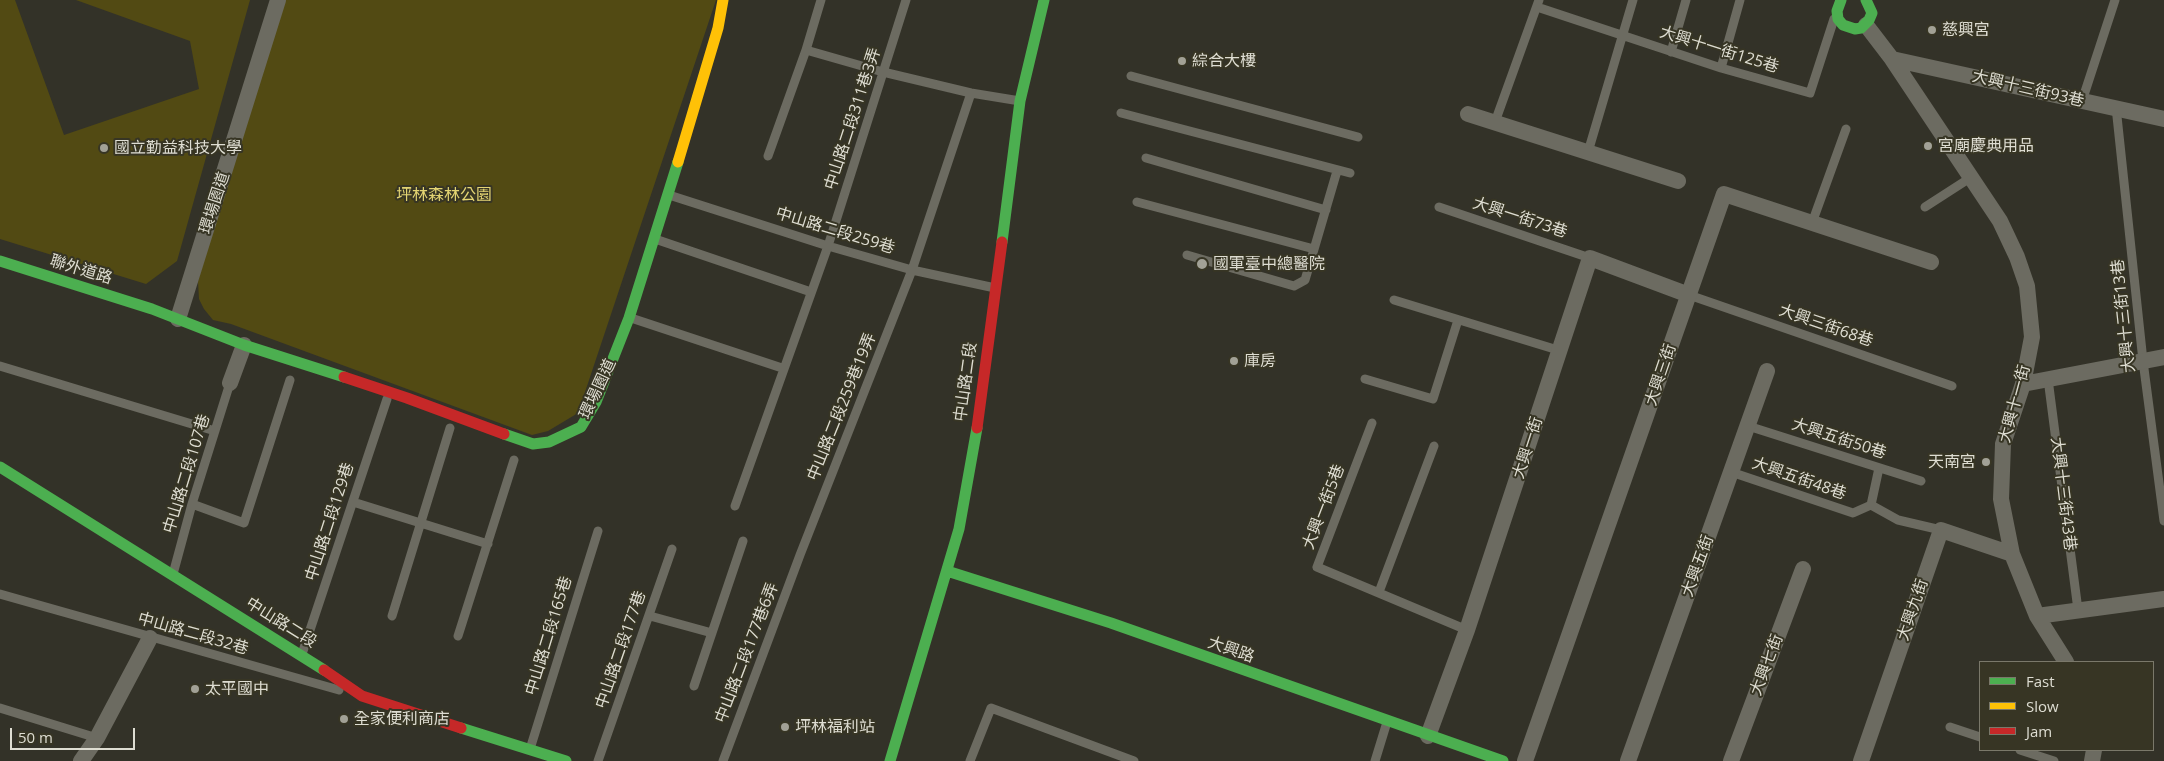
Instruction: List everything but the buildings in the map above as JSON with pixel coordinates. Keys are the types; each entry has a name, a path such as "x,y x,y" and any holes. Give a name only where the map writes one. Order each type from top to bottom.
{"street":[{"name":"環場園道","path":"178,319 278,0"},
{"name":"環場園道","path":"152,309 244,345 407,398 533,444 556,439 581,427 596,402 628,318 668,195 718,28 723,0"},
{"name":"中山路二段","path":"890,761 959,529 982,398 1020,101 1044,0"},
{"path":"1839,5 1838,20 1849,29 1861,28 1870,20 1872,12 1866,0"},
{"name":"大興十一街","path":"1866,25 1892,59 1970,178 2000,220 2017,257 2027,286 2032,337 2023,384 2003,444 2000,499 2012,554 2037,616 2065,661"},
{"name":"大興十三街93巷","path":"1892,59 2164,119"},
{"path":"1468,114 1678,181"},
{"name":"大興三街","path":"1525,761 1724,194 1931,262"},
{"path":"1590,258 1689,295"},
{"name":"大興一街","path":"1428,736 1468,630 1590,258"},
{"name":"聯外道路","path":"0,262 152,309"},
{"path":"230,383 244,345"},
{"path":"2023,384 2164,357"},
{"name":"大興五街","path":"1628,761 1767,370"},
{"name":"中山路二段","path":"0,467 302,655 362,696 566,761"},
{"path":"1941,530 2012,554"},
{"name":"大興九街","path":"1861,761 1941,530"},
{"name":"大興七街","path":"1731,761 1803,569"},
{"name":"大興路","path":"947,571 1111,624 1503,761"},
{"path":"2037,616 2164,599"},
{"path":"81,761 97,738 150,638"}],"lane":[{"path":"768,156 806,50 821,0"},
{"name":"中山路二段311巷3弄","path":"735,506 782,368 828,246 906,0"},
{"path":"1588,152 1633,0"},
{"path":"1672,52 1686,0"},
{"path":"1722,68 1740,0"},
{"path":"2082,102 2115,0"},
{"path":"1495,122 1538,4"},
{"name":"大興十一街125巷","path":"1538,4 1672,52 1810,93 1839,5"},
{"path":"806,50 884,72 972,93 1020,101"},
{"path":"1131,76 1358,137"},
{"name":"中山路二段259巷19弄","path":"800,555 912,270 972,93"},
{"name":"大興十三街13巷","path":"2116,107 2143,361 2164,521"},
{"path":"1121,113 1350,173"},
{"path":"1812,223 1846,129"},
{"path":"1146,158 1326,210"},
{"path":"1187,255 1294,286 1305,280 1337,171"},
{"path":"1925,207 1970,178"},
{"name":"中山路二段259巷","path":"668,195 828,246 912,270 995,288"},
{"path":"1137,202 1314,249"},
{"name":"大興一街73巷","path":"1439,207 1590,258"},
{"path":"654,238 811,292"},
{"name":"大興三街68巷","path":"1689,295 1952,386"},
{"path":"1394,300 1560,352"},
{"path":"628,318 782,368"},
{"path":"1365,379 1433,399 1458,320"},
{"path":"0,366 215,431"},
{"name":"大興十三街43巷","path":"2048,379 2078,610"},
{"path":"192,504 244,523 290,380"},
{"name":"中山路二段107巷","path":"173,574 192,504 230,383"},
{"name":"中山路二段129巷","path":"302,655 386,399"},
{"name":"大興一街5巷","path":"1372,423 1317,567 1468,630"},
{"name":"大興五街50巷","path":"1748,426 1921,481"},
{"path":"392,616 450,428"},
{"path":"1379,592 1434,446"},
{"path":"458,636 514,460"},
{"path":"1879,468 1871,505 1898,520 1941,530"},
{"name":"大興五街48巷","path":"1731,472 1853,513 1871,505"},
{"path":"352,502 488,544"},
{"name":"中山路二段165巷","path":"530,749 598,531"},
{"path":"694,686 743,541"},
{"name":"中山路二段177巷","path":"598,761 672,549"},
{"name":"中山路二段177巷6弄","path":"723,761 800,555"},
{"name":"中山路二段32巷","path":"0,594 378,701"},
{"path":"650,616 712,633"},
{"path":"0,708 97,738"},
{"path":"970,761 990,708 1134,761"},
{"path":"1375,761 1388,722"},
{"path":"1950,727 1979,737"},
{"path":"2023,751 2054,761"}],"green space":[{"name":"國立勤益科技大學","path":"0,0 15,0 64,135 199,89 190,41 76,0 250,0 177,261 146,284 0,239"},
{"name":"坪林森林公園","path":"278,0 716,0 578,413 548,431 532,435 231,324 213,320 204,309 199,299 198,281"}],"traffic: fast":[{"path":"1002,242 1020,101 1044,0"},
{"path":"1841,0 1837,11 1838,19 1843,25 1855,29 1861,28 1869,20 1872,13 1866,0"},
{"path":"504,434 533,444 549,442 581,427 596,402 629,318 678,162"},
{"path":"0,261 152,309 244,345 344,377"},
{"path":"890,761 959,529 977,428"},
{"path":"0,467 324,670"},
{"path":"947,571 1111,623 1503,761"},
{"path":"461,728 566,761"}],"traffic: slow":[{"path":"678,162 718,28 723,0"}],"traffic: jam":[{"path":"977,428 1002,242"},
{"path":"344,377 504,434"},
{"path":"324,670 362,696 461,728"}],"place":[{"name":"慈興宮","path":"1932,30"},
{"name":"綜合大樓","path":"1182,61"},
{"name":"宮廟慶典用品","path":"1928,146"},
{"name":"國立勤益科技大學","path":"104,148"},
{"name":"國軍臺中總醫院","path":"1202,264"},
{"name":"庫房","path":"1234,361"},
{"name":"天南宮","path":"1986,462"},
{"name":"太平國中","path":"195,689"},
{"name":"全家便利商店","path":"344,719"},
{"name":"坪林福利站","path":"785,727"}]}
